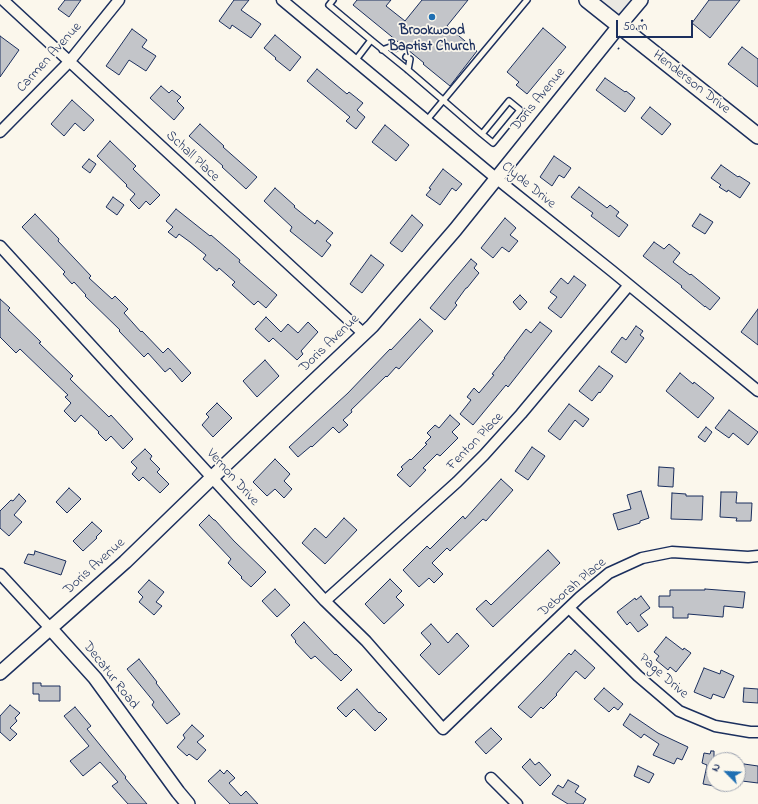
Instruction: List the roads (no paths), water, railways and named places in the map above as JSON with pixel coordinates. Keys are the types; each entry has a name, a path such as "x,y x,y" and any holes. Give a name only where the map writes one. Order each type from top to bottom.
{"main road":[{"name":"Henderson Drive","path":"586,0 758,136"}],"street":[{"name":"Schall Place","path":"3,0 364,334"},
{"name":"Carmen Avenue","path":"0,132 69,62 119,0"},
{"name":"Clyde Drive","path":"282,0 426,121 758,391"},
{"name":"Doris Avenue","path":"0,672 125,562 212,477 372,326 450,236 641,0"},
{"name":"Vernon Drive","path":"0,246 325,601 366,641 443,729"},
{"name":"Fenton Place","path":"325,601 457,482 484,455 522,414 629,285"},
{"name":"Deborah Place","path":"443,729 534,641 609,573 642,558 672,552 748,557 758,556"},
{"name":"Decatur Road","path":"0,574 95,678 173,786 188,804"},
{"name":"Page Drive","path":"570,608 638,676 679,710 715,726 758,732"},
{"path":"490,778 517,804"}],"lane":[{"path":"333,0 329,5 408,70 482,134 493,143 520,110 509,101 482,134"},
{"path":"426,121 527,0"},
{"path":"354,61 371,40"},
{"path":"382,50 393,46 396,48"},
{"path":"406,57 410,59 408,70"}],"place":[{"name":"Brookwood Baptist Church","path":"432,17"}]}
